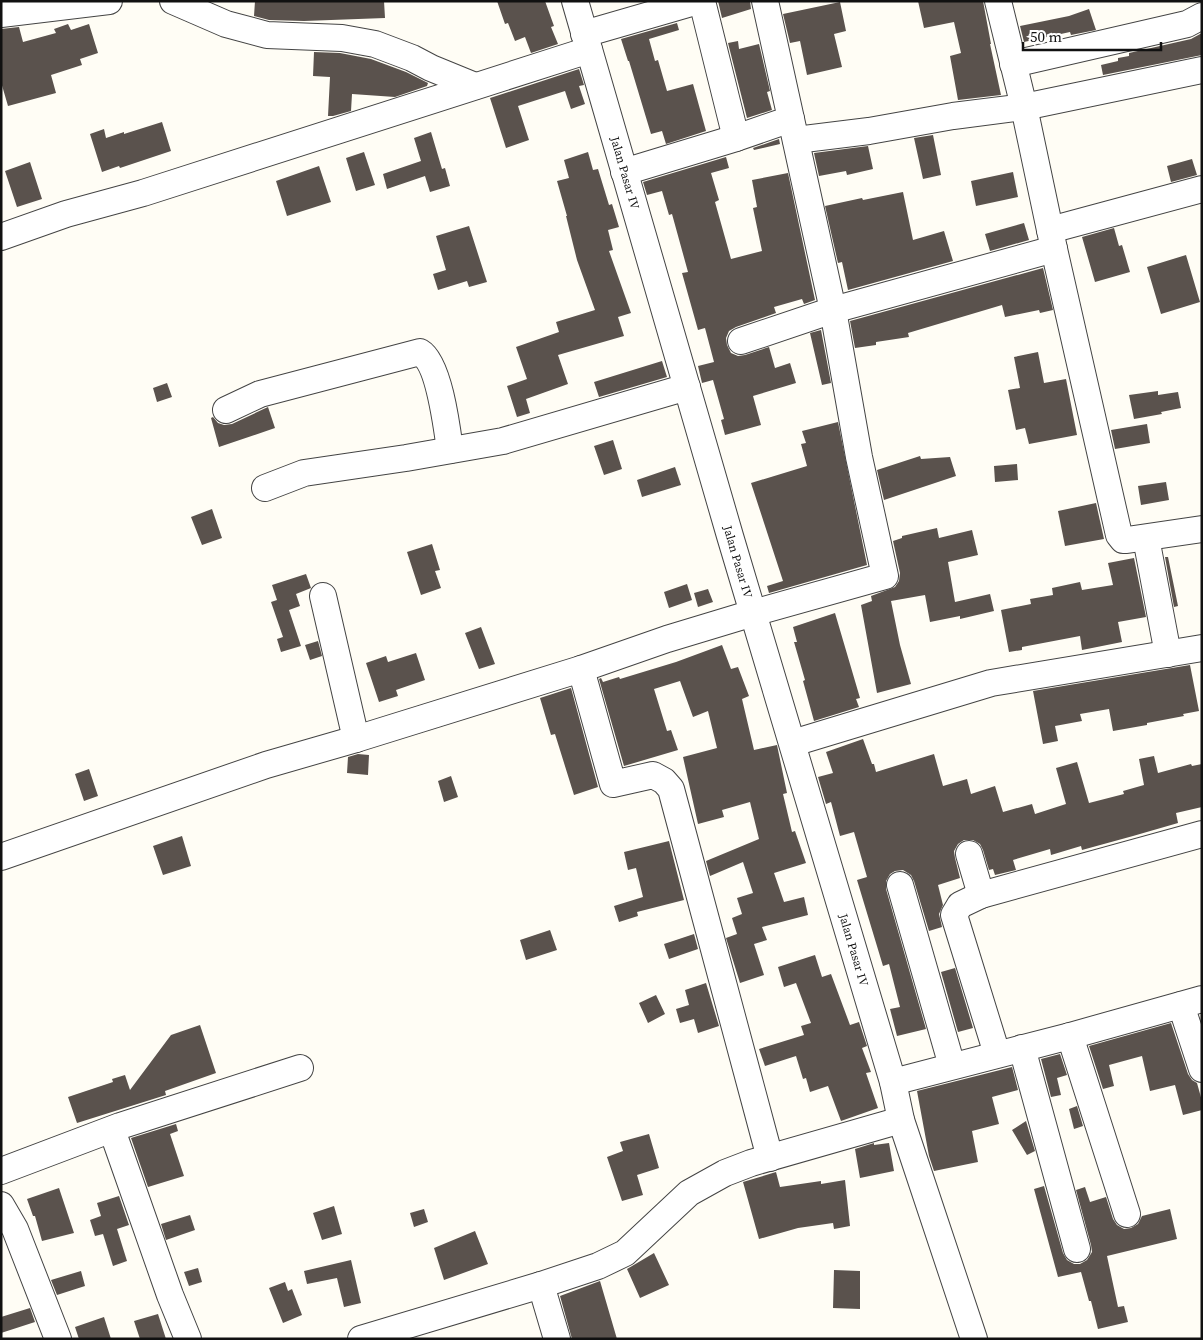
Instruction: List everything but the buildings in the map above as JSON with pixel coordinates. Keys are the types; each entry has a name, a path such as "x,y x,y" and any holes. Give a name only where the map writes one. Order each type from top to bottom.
{"street":[{"path":"1,14 109,1"},
{"path":"173,1 226,24 267,35 342,38 375,44 475,86"},
{"name":"Jalan Pasar IV","path":"575,1 753,613 893,1082 901,1120 974,1339"},
{"path":"1,237 66,214 144,193 475,86 586,42 700,1 736,138"},
{"path":"1,857 266,765 580,669 667,639 885,576 859,457 833,310 765,1"},
{"path":"998,1 1024,107 1052,239 1120,534 1123,540 1202,529"},
{"path":"1013,64 1187,24 1202,16"},
{"path":"624,172 736,138 793,130 869,131 953,116 1024,107 1202,70"},
{"path":"741,341 1202,189"},
{"path":"226,410 260,394 420,352 426,355 430,362 437,382 446,420 450,450"},
{"path":"265,488 304,473 503,441 687,387"},
{"path":"1146,538 1168,654"},
{"path":"324,596 356,739"},
{"path":"793,743 991,683 1202,648"},
{"path":"580,669 613,784 654,775 664,781 671,789 770,1158"},
{"path":"1077,1249 1010,1051 954,915 960,905 981,895 1202,834"},
{"path":"969,854 981,895"},
{"path":"900,885 952,1066"},
{"path":"893,1082 1191,1002 1202,1069"},
{"path":"1070,1036 1127,1214"},
{"path":"1,1171 112,1130 300,1068"},
{"path":"361,1339 598,1266 625,1253 689,1193 725,1173 901,1120"},
{"path":"112,1130 170,1295 188,1339"},
{"path":"1,1205 15,1229 58,1339"},
{"path":"541,1285 557,1339"}]}
